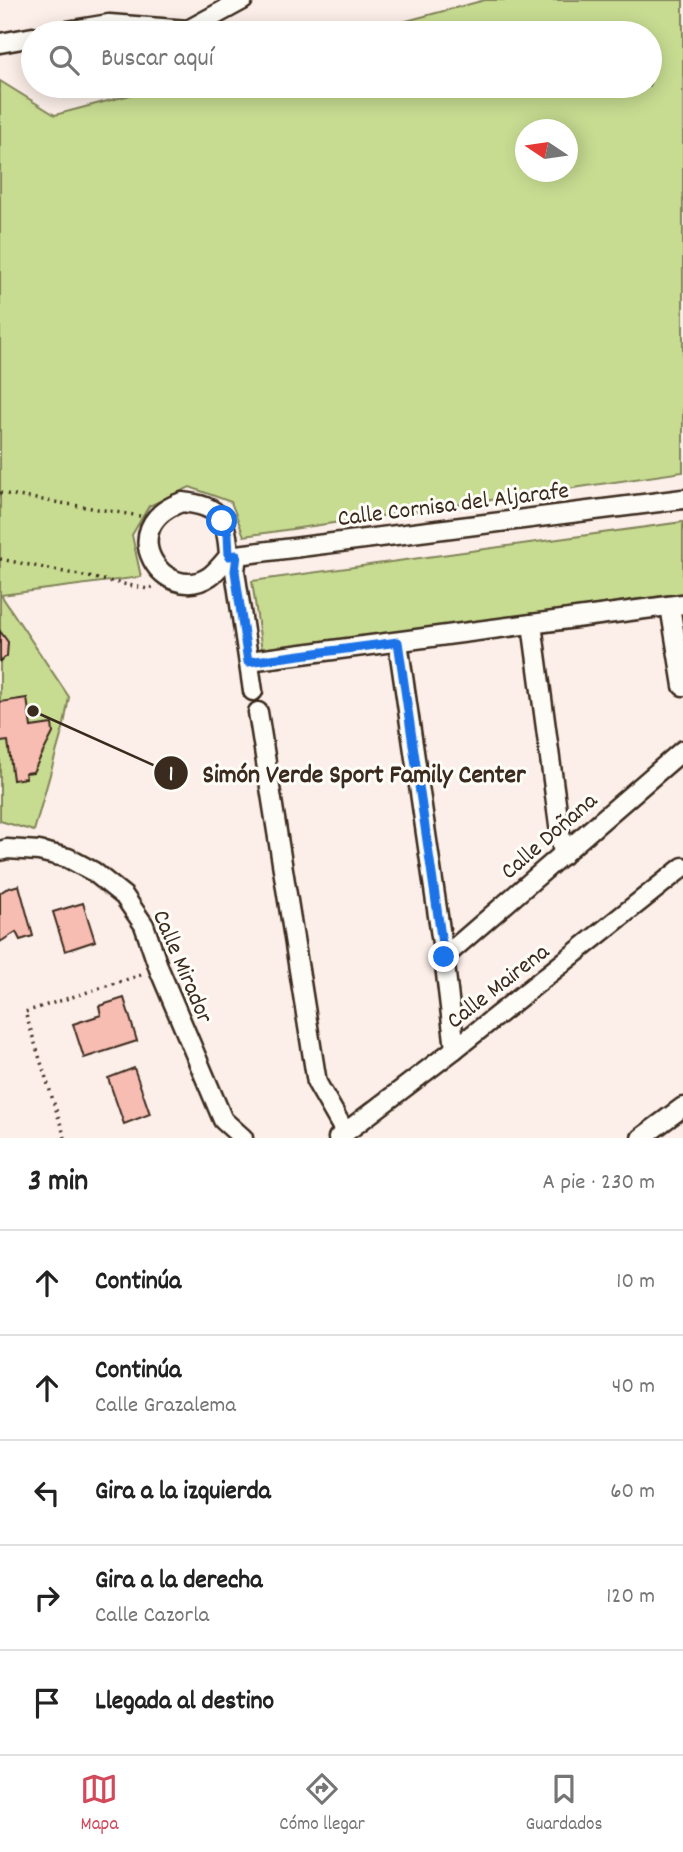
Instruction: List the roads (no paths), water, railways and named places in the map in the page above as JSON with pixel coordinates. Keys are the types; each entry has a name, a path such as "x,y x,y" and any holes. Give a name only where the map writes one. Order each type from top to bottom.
{"street":[{"path":"204,21 243,0"},
{"path":"0,43 21,39"},
{"name":"Calle Cornisa del Aljarafe","path":"233,555 683,499"},
{"path":"233,555 205,579 191,583 177,581 159,571 152,561 148,548 149,532 155,519 169,507 182,502 201,504 213,511 222,521 233,555 253,691"},
{"path":"248,662 676,605 683,686"},
{"path":"532,624 563,855"},
{"path":"398,642 455,1049"},
{"path":"258,712 317,1083 342,1135"},
{"name":"Calle Doñana","path":"444,957 683,750"},
{"name":"Calle Mirador","path":"0,851 39,851 68,858 94,872 124,896 144,925 159,969 223,1120 243,1138"},
{"name":"Calle Mairena","path":"342,1135 455,1049 683,867"},
{"path":"641,1138 683,1107"}],"place":[{"name":"Simón Verde Sport Family Center","path":"33,711"}]}
